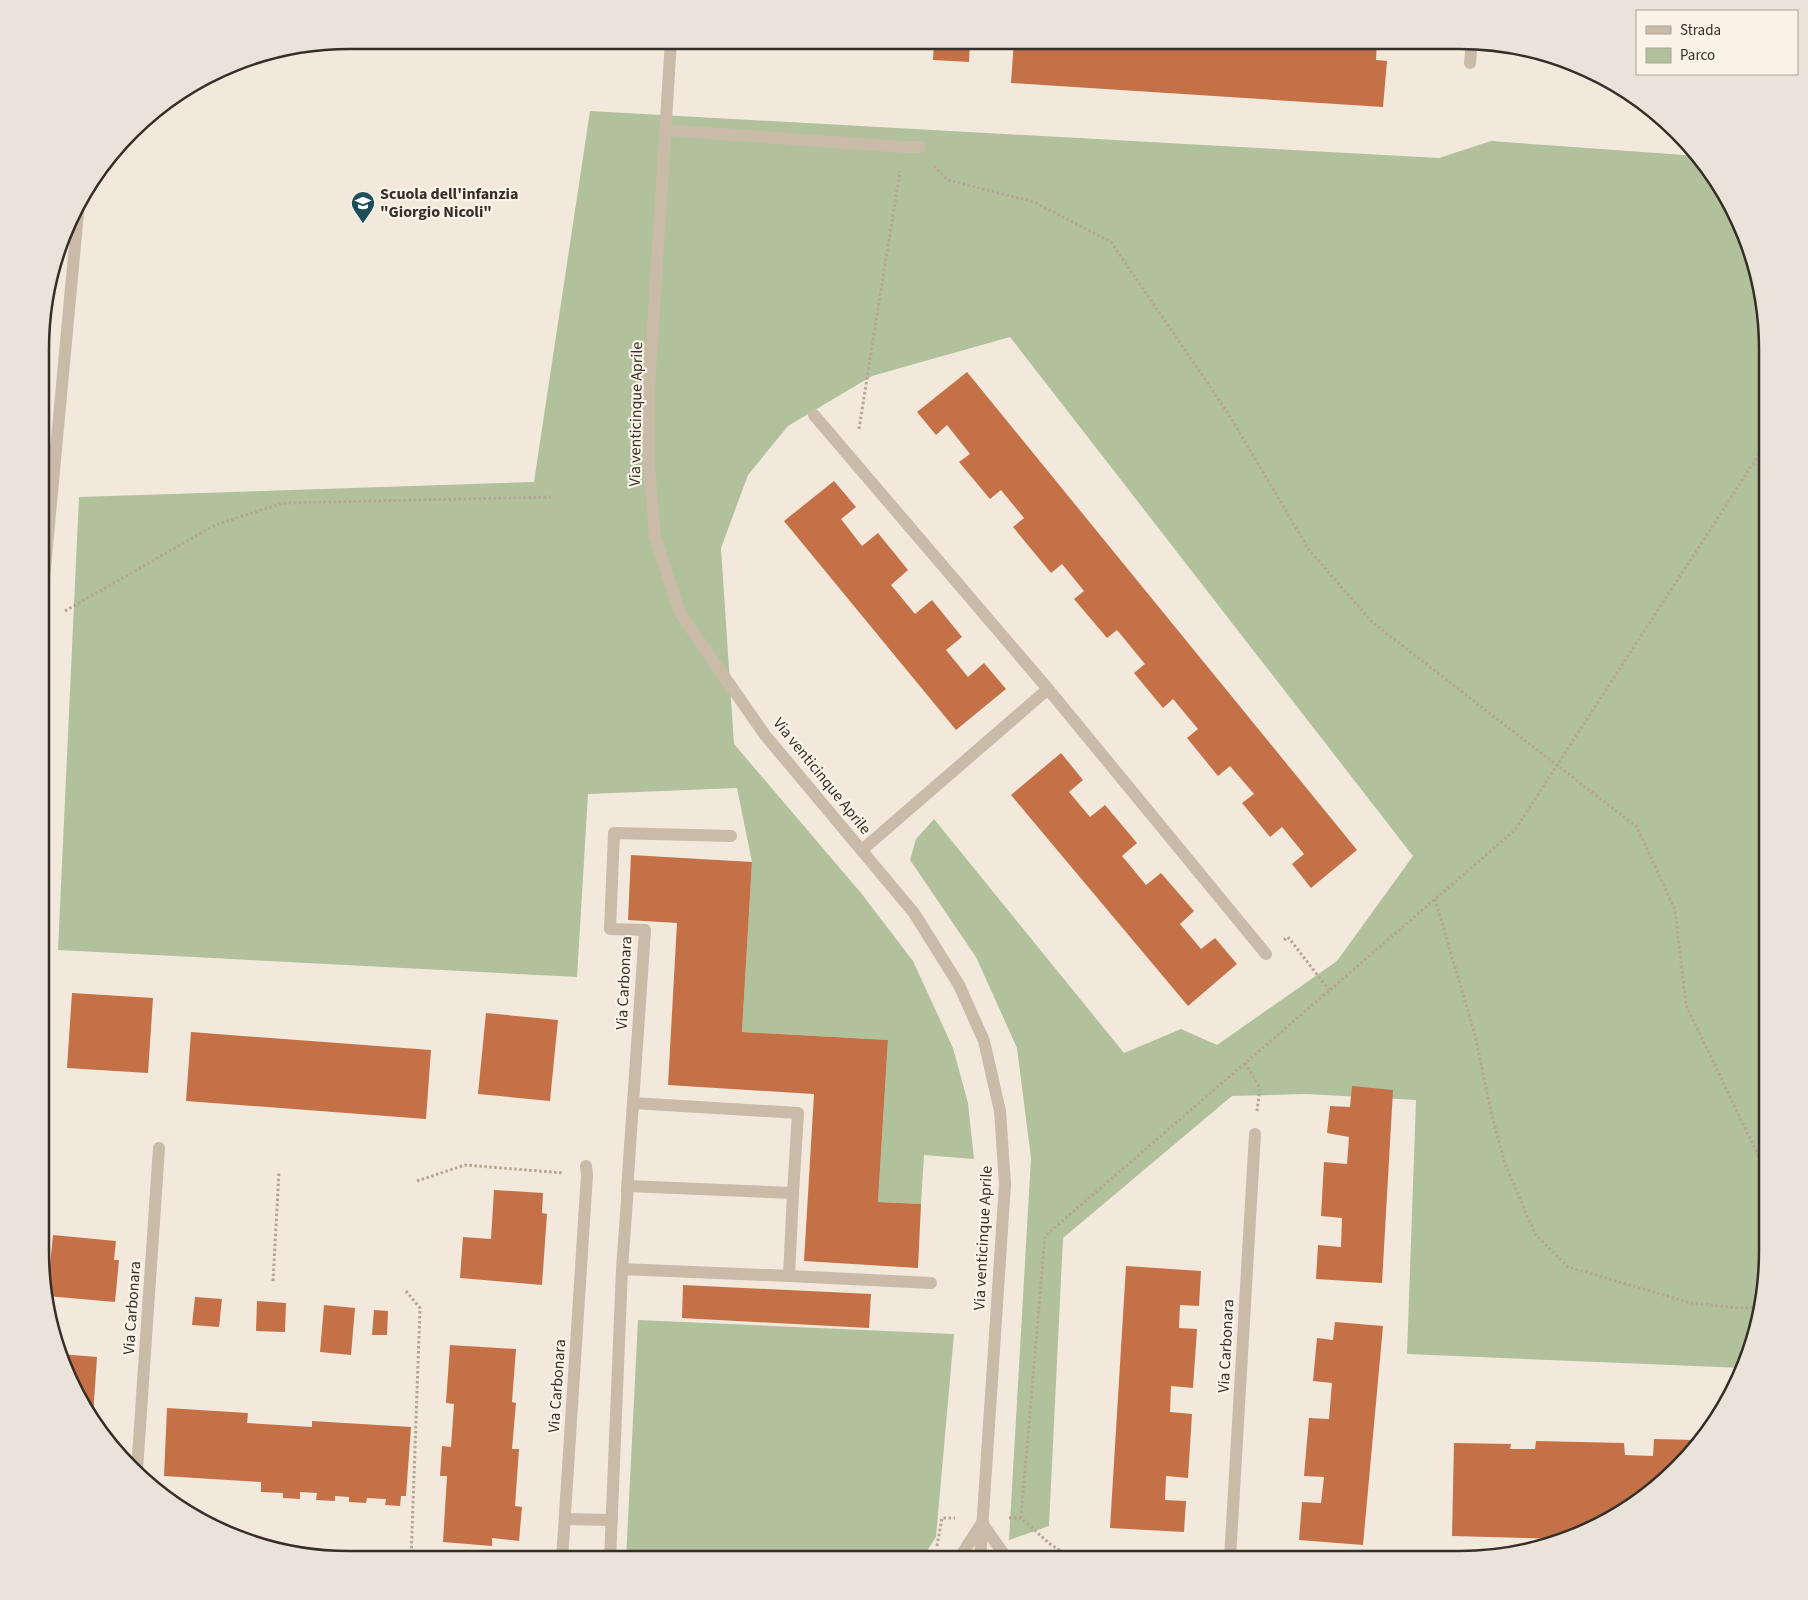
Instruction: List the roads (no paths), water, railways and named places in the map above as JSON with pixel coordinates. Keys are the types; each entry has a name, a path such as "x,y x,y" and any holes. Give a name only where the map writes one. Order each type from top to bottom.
{"street":[{"name":"Via venticinque Aprile","path":"670,49 650,390 649,463 655,537 680,612 765,734 914,913 959,985 984,1041 1000,1111 1005,1184 980,1551"},
{"path":"1470,62 1471,49"},
{"path":"665,130 912,147"},
{"path":"49,525 77,223"},
{"path":"814,415 1048,690 1266,954"},
{"path":"862,850 1048,690"},
{"name":"Via Carbonara","path":"610,1551 622,1269 644,930 610,929 614,833 731,836"},
{"path":"632,1103 798,1113 789,1276"},
{"name":"Via Carbonara","path":"1231,1551 1255,1134"},
{"name":"Via Carbonara","path":"137,1463 159,1148"},
{"name":"Via Carbonara","path":"563,1551 587,1171"},
{"path":"627,1191 628,1186 793,1193"},
{"path":"622,1269 931,1283"},
{"path":"565,1519 612,1520"},
{"name":"Via venticinque Aprile","path":"964,1551 982,1523"},
{"path":"982,1523 1002,1551"}],"place":[{"name":"Scuola dell'infanzia \"Giorgio Nicoli\"","path":"363,224"}]}
